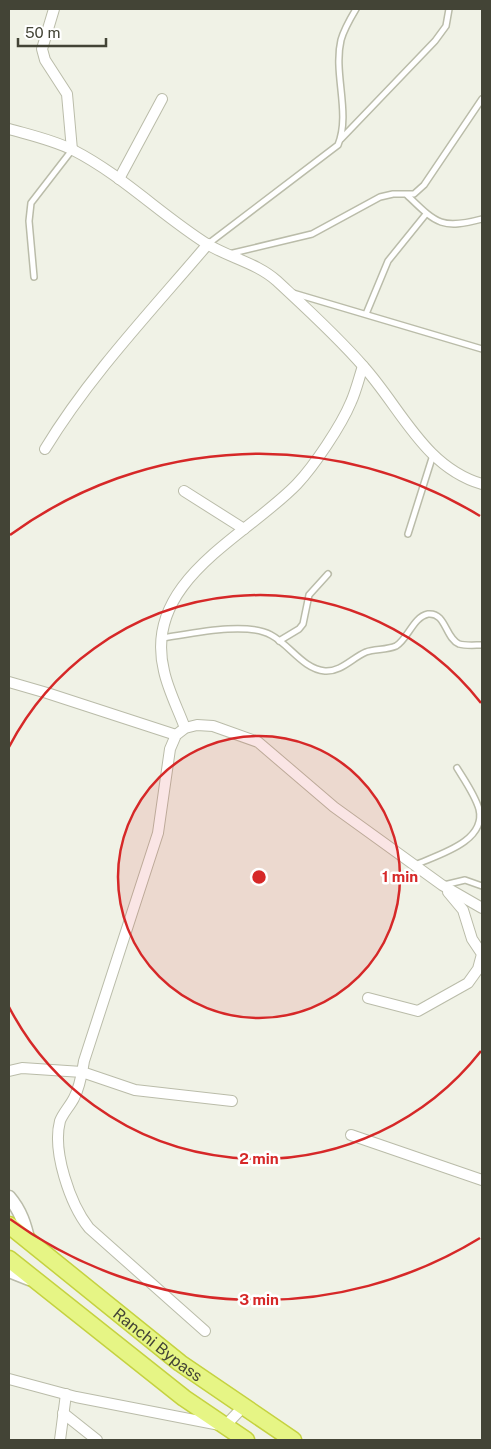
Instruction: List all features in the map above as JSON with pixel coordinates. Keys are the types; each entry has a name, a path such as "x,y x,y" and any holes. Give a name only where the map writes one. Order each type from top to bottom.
{"highway":[{"name":"Ranchi Bypass","path":"9,1226 180,1362 242,1407 293,1440"},
{"name":"Ranchi Bypass","path":"9,1259 184,1398 246,1440"}],"street":[{"path":"54,9 42,49 45,60 67,94 72,150"},
{"path":"119,179 162,99"},
{"path":"9,129 72,150 119,179 182,228 226,254 265,271 363,366 433,455 444,466 458,475 482,484"},
{"path":"45,449 65,418 115,354 208,244"},
{"path":"185,728 164,670 162,638 172,604 185,582 244,529 285,496 306,474 346,412 363,366"},
{"path":"184,491 244,529"},
{"path":"9,682 47,692 176,735"},
{"path":"206,1331 89,1228 74,1207 61,1160 58,1133 61,1120 75,1097 158,833 170,749 176,735 185,728 197,725 213,726 258,742 334,807 442,886 482,908"},
{"path":"368,998 418,1012 474,977 482,954 472,939 463,910 442,886"},
{"path":"9,1071 22,1068 82,1072 135,1090 232,1102"},
{"path":"351,1135 482,1180"},
{"path":"9,1197 16,1205 25,1223 29,1242"},
{"path":"9,1271 38,1283"},
{"path":"9,1379 66,1394 225,1426 242,1407"},
{"path":"60,1440 66,1394"},
{"path":"63,1413 97,1440"}],"lane":[{"path":"340,140 340,50 344,33 356,9"},
{"path":"208,244 334,151 340,140 435,41 446,26 449,9"},
{"path":"226,254 312,234 380,197 392,194 414,194 424,185 482,99"},
{"path":"34,277 29,221 31,203 72,150"},
{"path":"407,195 431,219 443,224 470,223 482,219"},
{"path":"366,314 388,260 426,214"},
{"path":"288,292 482,349"},
{"path":"408,534 433,455"},
{"path":"280,641 303,624 310,596 328,574"},
{"path":"162,638 208,632 248,630 266,633 280,641 317,669 335,670 368,651 395,646 419,620 430,614 436,615 441,619 452,637 460,644 482,645"},
{"path":"415,866 464,842 474,834 478,826 480,818 477,804 458,768"},
{"path":"442,886 465,880 482,886"}]}
